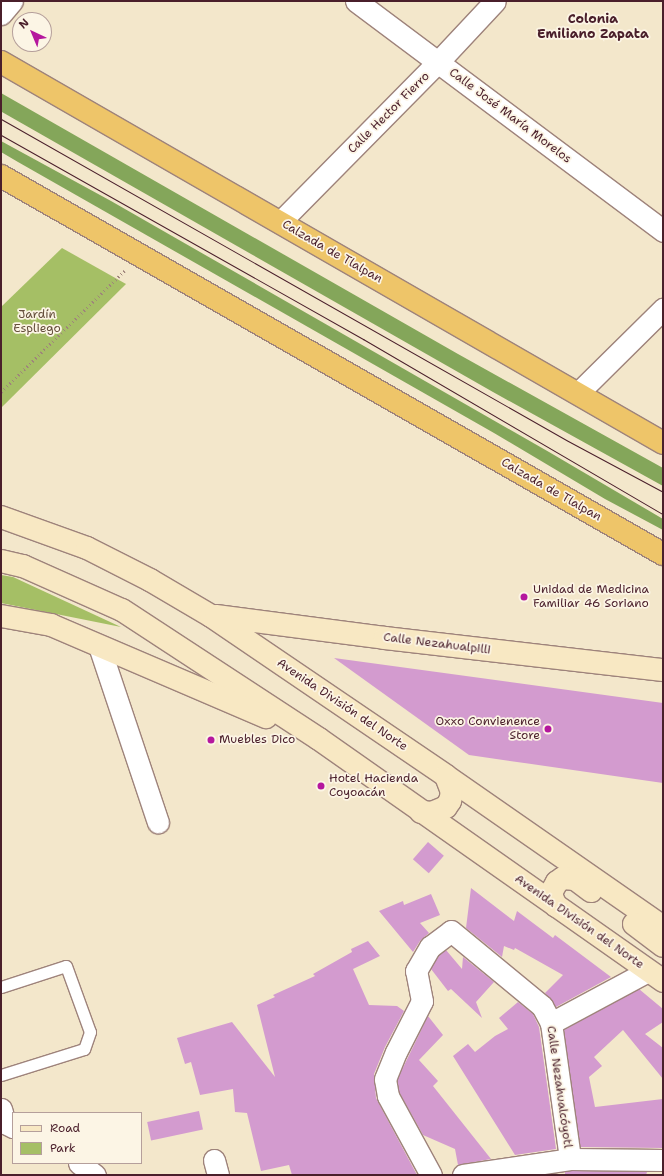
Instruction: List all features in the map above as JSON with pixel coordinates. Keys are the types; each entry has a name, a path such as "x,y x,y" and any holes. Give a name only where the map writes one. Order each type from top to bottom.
{"highway":[{"name":"Calzada de Tlalpan","path":"1,62 663,443"},
{"name":"Calzada de Tlalpan","path":"1,176 663,554"}],"main road":[{"name":"Avenida División del Norte","path":"1,517 87,548 150,580 211,616 446,776 663,928"},
{"name":"Avenida División del Norte","path":"1,561 23,566 122,610 318,739 655,976"},
{"name":"Avenida División del Norte","path":"1,616 51,625 318,739"},
{"name":"Calle Nezahualpilli","path":"211,616 385,638 663,670"},
{"path":"421,812 432,814 446,806 450,801 452,792 446,776"},
{"path":"556,906 552,897 554,886 563,878 575,879 663,946"}],"street":[{"path":"1,14 12,1"},
{"name":"Calle José María Morelos","path":"356,1 663,231"},
{"name":"Calle Hector Fierro","path":"280,222 438,62 494,1"},
{"path":"578,393 663,309"},
{"path":"99,646 158,822"},
{"name":"Calle Nezahualcóyotl","path":"431,1175 388,1096 385,1079 396,1052 422,1001 416,971 430,947 451,931 542,1006 552,1023 570,1159"},
{"path":"552,1023 655,976"},
{"path":"463,1175 570,1159 663,1160"},
{"path":"80,1164 95,1175"}],"lane":[{"path":"1,987 66,966 90,1032 84,1049 1,1075"}],"path":[{"path":"1,392 140,256"}],"green space":[{"path":"1,93 458,354 663,468 663,486 493,392 2,112"},
{"path":"1,141 111,201 549,452 663,519 663,530 605,499 494,433 18,162 1,152"},
{"name":"Jardín Espliego","path":"62,248 126,284 1,408 1,307"},
{"path":"1,575 13,577 121,627 1,603"}],"building":[{"name":"Oxxo Convienence Store","path":"334,658 663,703 663,783 469,755"},
{"path":"428,842 444,856 429,873 413,859"},
{"path":"471,888 514,921 517,911 553,938 555,935 611,977 556,1007 545,993 563,975 515,948 514,950 504,946 502,957 466,928"},
{"path":"431,894 440,915 420,923 429,933 420,941 413,952 379,911 403,901 404,905"},
{"path":"368,941 380,956 353,969 369,1005 397,1006 404,1011 385,1047 374,1074 376,1098 417,1175 292,1175 289,1165 261,1171 247,1113 235,1112 233,1089 200,1095 191,1062 185,1064 177,1038 232,1022 275,1077 257,1005 275,997 273,995 315,976 313,974 352,952 351,949"},
{"path":"446,950 462,969 463,957 494,982 476,1002 482,1018 451,989 448,991 431,969 439,955"},
{"path":"639,989 663,1009 663,1022 645,1034 663,1048 663,1079 623,1030 594,1057 602,1066 589,1077 595,1107 663,1099 663,1148 580,1147 564,1030"},
{"path":"518,1002 533,1014 539,1027 556,1149 515,1155 453,1056 468,1044 475,1052 495,1036 508,1029 499,1018"},
{"path":"428,1016 443,1035 419,1060 438,1081 433,1086 491,1159 458,1165 455,1149 423,1135 399,1092 397,1080"},
{"path":"199,1111 203,1130 151,1141 147,1122"},
{"path":"565,1172 647,1172 646,1175 565,1175"}],"tram line":[{"path":"1,119 568,441 663,492"},
{"path":"1,135 363,339 663,514"}],"place":[{"name":"Unidad de Medicina Familiar 46 Soriano","path":"524,597"},
{"name":"Oxxo Convienence Store","path":"548,729"},
{"name":"Muebles Dico","path":"211,740"},
{"name":"Hotel Hacienda Coyoacán","path":"321,786"}],"district":[{"name":"Colonia Emiliano Zapata","path":"593,28"}]}
